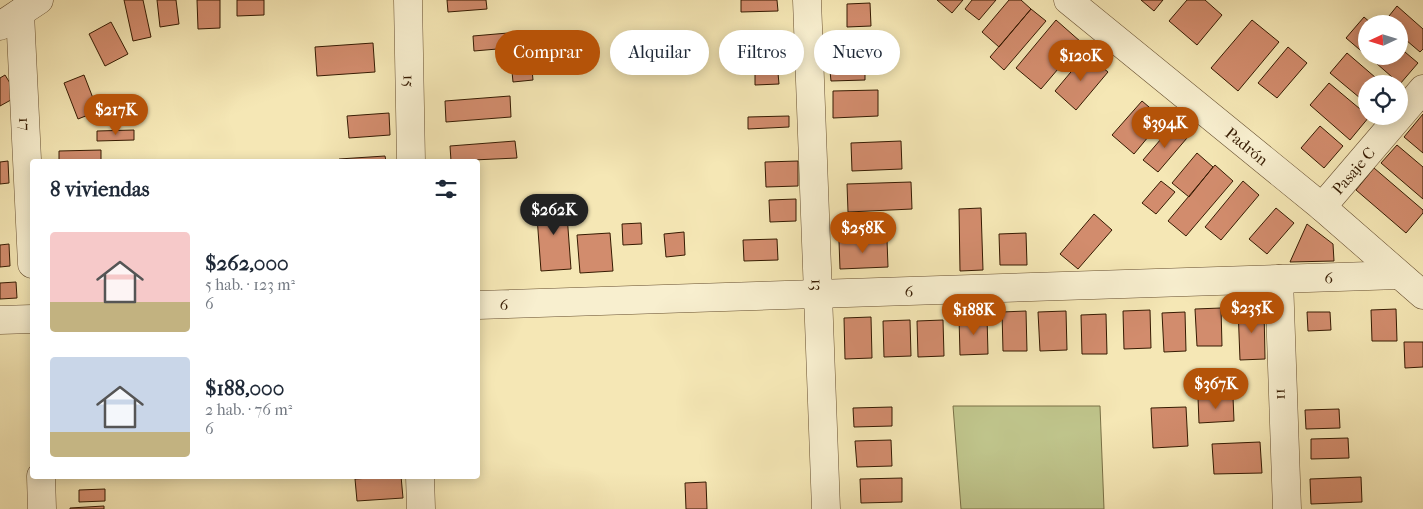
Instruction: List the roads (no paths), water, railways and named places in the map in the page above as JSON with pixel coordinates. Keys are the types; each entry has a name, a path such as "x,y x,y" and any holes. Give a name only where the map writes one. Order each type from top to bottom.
{"street":[{"name":"15","path":"408,0 411,159"},
{"name":"13","path":"806,0 826,509"},
{"name":"Padrón","path":"1068,0 1322,207 1423,295"},
{"name":"17","path":"20,13 30,222"},
{"name":"Pasaje C","path":"1322,207 1423,89"},
{"name":"6","path":"480,305 1400,275"},
{"name":"11","path":"1278,279 1287,509"},
{"path":"0,320 30,319"},
{"path":"41,479 42,509"},
{"path":"420,479 421,509"}]}
